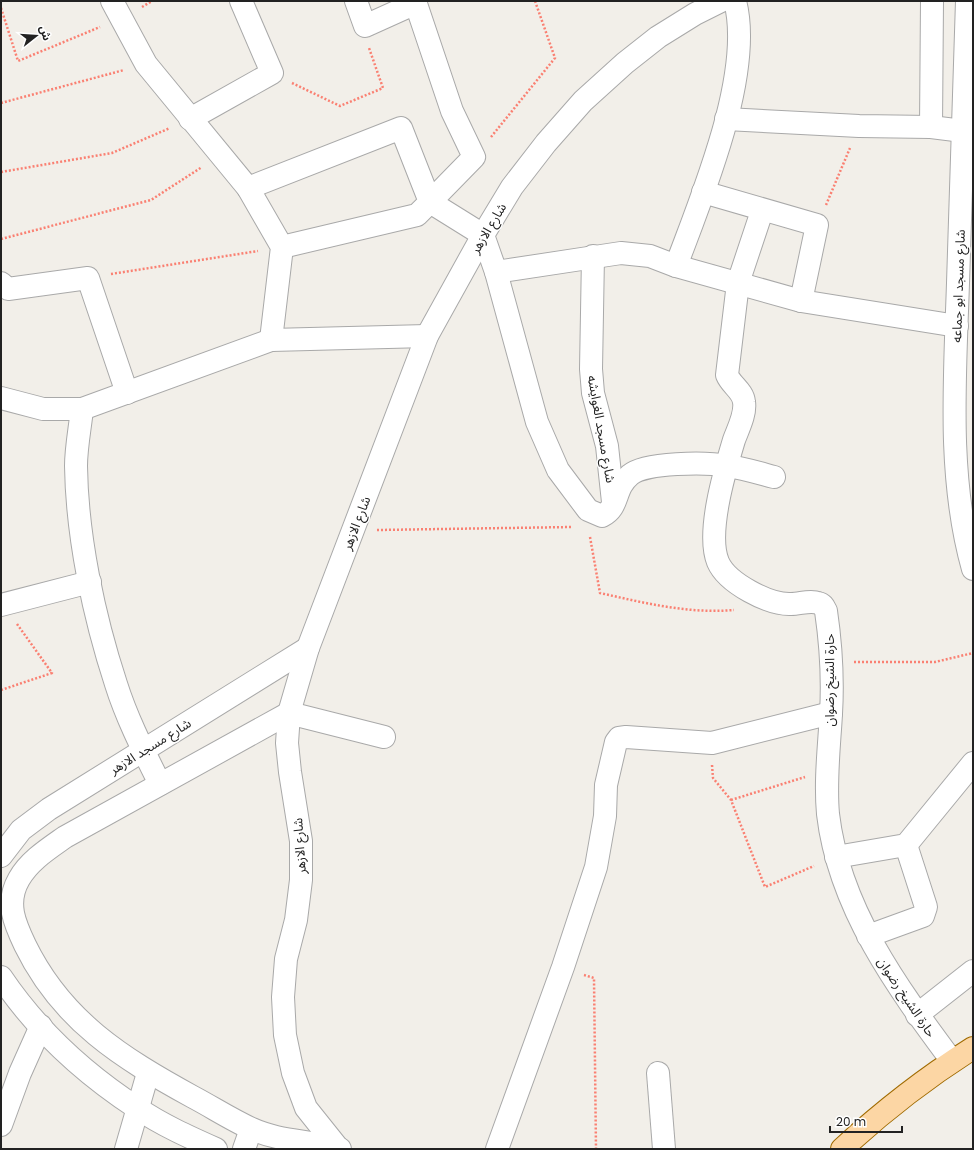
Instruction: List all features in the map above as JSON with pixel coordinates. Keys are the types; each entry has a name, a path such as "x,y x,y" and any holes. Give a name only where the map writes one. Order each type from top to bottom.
{"main road":[{"path":"842,1149 871,1122 952,1061 973,1048"}],"street":[{"path":"190,119 272,73 241,1"},
{"path":"282,247 417,215 474,157 452,111 416,2 365,26 356,1"},
{"name":"شارع الازهر","path":"339,1149 306,1108 293,1073 285,1035 283,997 286,959 296,920 301,880 301,841 287,744 289,713 308,648 427,336 483,235 512,187 546,142 583,101 624,63 658,37 695,14 721,1"},
{"path":"676,266 703,192 726,119 734,85 738,51 739,16 735,1"},
{"path":"931,128 932,1"},
{"name":"شارع مسجد ابو جماعه","path":"967,1 956,326 955,405 966,489 968,551 973,569"},
{"path":"117,10 146,64 220,156 248,188 282,247 271,340"},
{"path":"726,119 931,128 963,132"},
{"path":"248,188 401,128 430,202 483,235 496,272 537,422 558,470 588,518 602,516 608,513 613,506 619,486 632,473 638,470 658,466 697,463 726,466 774,477"},
{"path":"703,192 762,211 817,225 801,301"},
{"name":"حارة الشيخ رضوان","path":"762,211 738,283 727,375 730,382 741,393 745,408 726,466 718,508 714,538 714,551 718,564 745,590 766,600 790,604 814,602 824,606 832,662 831,713 827,770 828,814 836,857 850,897 868,936 891,977 952,1061"},
{"path":"496,272 593,256 621,253 650,256 676,266 801,301 956,326"},
{"name":"شارع مسجد الغوايشه","path":"593,256 591,369 594,393 607,446 613,506"},
{"path":"1,283 8,289 88,278 127,393"},
{"path":"1,398 43,409 82,409 271,340 427,336"},
{"path":"955,405 973,393"},
{"path":"82,409 76,465 78,513 90,582 116,685 143,750 160,784"},
{"path":"2,604 90,582"},
{"name":"شارع مسجد الازهر","path":"1,856 21,830 49,809 308,648"},
{"path":"339,1149 276,1138 252,1129 148,1073 106,1044 68,1009 36,968 7,923 18,880 31,863 65,837 289,713 384,737"},
{"path":"497,1149 563,967 596,867 605,816 606,785 616,742 619,738 626,737 712,743 831,713"},
{"path":"836,857 906,845 973,763"},
{"path":"868,936 923,916 925,913 926,907 906,845"},
{"path":"918,1015 973,970"},
{"path":"1,977 16,1000 41,1026 103,1084 137,1109 172,1129 216,1149"},
{"path":"1,1125 20,1073 41,1026"},
{"path":"126,1149 148,1073"},
{"path":"658,1073 664,1149"},
{"path":"244,1149 252,1129"}],"path":[{"path":"474,157 555,58 535,1"},
{"path":"1,8 18,61 117,10"},
{"path":"272,73 340,106 383,88 362,29 365,26"},
{"path":"1,103 146,64"},
{"path":"1,172 112,153 190,119"},
{"path":"817,225 859,126"},
{"path":"1,239 151,200 220,156"},
{"path":"88,278 282,247"},
{"path":"353,530 588,518 600,593 675,610 716,612 738,609"},
{"path":"1,690 52,673 2,604"},
{"path":"832,662 935,662 973,653"},
{"path":"712,743 713,778 731,800 765,887 836,857"},
{"path":"731,800 827,770"},
{"path":"563,967 594,978 596,1149"}]}
